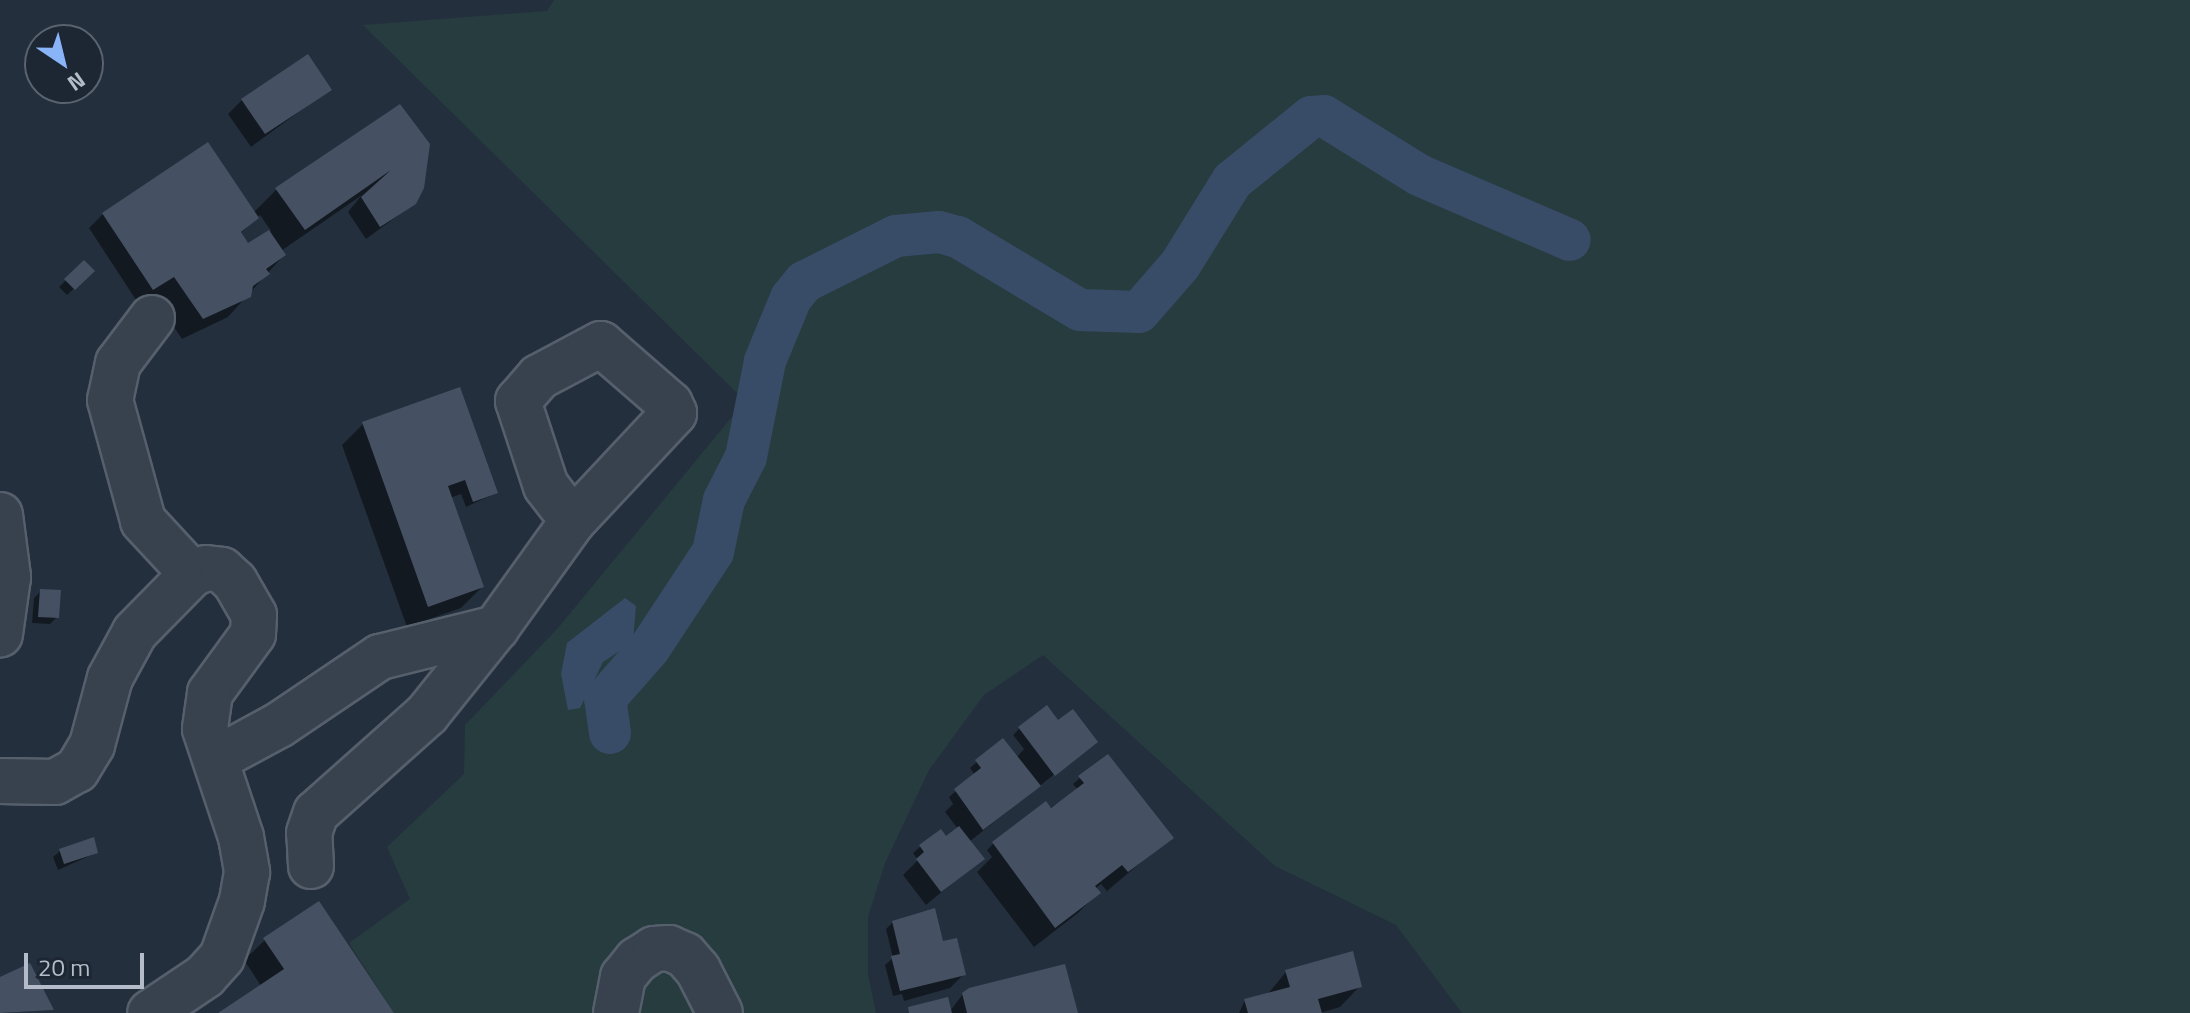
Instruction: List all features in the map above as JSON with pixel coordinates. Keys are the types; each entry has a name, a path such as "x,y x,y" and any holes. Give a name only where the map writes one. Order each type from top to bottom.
{"street":[{"path":"152,318 118,363 110,400 143,521 192,574"},
{"path":"0,515 8,577 0,634"},
{"path":"311,866 309,833 316,813 427,714 496,628 573,521"},
{"path":"0,781 55,782 77,770 92,745 110,678 135,632 192,574 206,568 222,570 249,601 254,615 253,634 208,703 205,729 218,758 241,837 247,872 242,901 222,957 205,976 150,1013"},
{"path":"218,758 279,725 380,657 496,628"},
{"path":"616,1013 623,977 637,960 654,949 669,948 685,955 698,970 720,1013"}],"green space":[{"path":"554,0 2190,0 2190,1013 1462,1013 1396,925 1275,866 1043,655 984,695 929,770 885,863 868,917 868,974 876,1013 394,1013 349,943 410,899 387,847 464,774 465,725 558,628 745,401 363,25 547,11"}],"water":[{"path":"625,598 636,606 633,642 603,662 580,708 568,710 561,674 567,643"}],"building":[{"path":"308,54 332,90 265,134 241,99"},
{"path":"400,104 430,144 424,188 416,204 380,227 361,197 391,170 305,230 275,188"},
{"path":"208,142 259,218 241,232 248,243 269,230 286,255 266,269 270,274 253,286 251,297 203,319 174,277 153,290 102,213"},
{"path":"84,260 95,271 75,290 64,279"},
{"path":"460,387 498,493 473,502 465,480 448,486 484,587 428,607 362,422"},
{"path":"40,589 61,590 59,618 38,617"},
{"path":"1047,705 1058,720 1073,709 1098,742 1055,776 1018,727"},
{"path":"1003,738 1041,786 983,830 954,789 981,768 975,760"},
{"path":"1108,754 1174,838 1128,872 1122,865 1095,886 1101,893 1055,928 992,842 1046,801 1051,808 1084,783 1078,776"},
{"path":"959,826 985,859 941,892 916,859 924,852 919,845 941,829 946,836"},
{"path":"94,837 98,853 64,864 59,849"},
{"path":"319,901 394,1013 218,1013 284,969 263,938"},
{"path":"935,908 943,941 957,938 966,975 900,991 891,956 900,954 892,921"},
{"path":"1353,951 1362,987 1318,999 1322,1013 1248,1013 1244,999 1290,987 1285,970"},
{"path":"30,963 54,1010 0,1013 0,977"},
{"path":"1065,964 1078,1013 967,1013 962,993 969,988"},
{"path":"948,997 952,1013 909,1013 908,1007"}],"waterway":[{"path":"610,733 605,699 649,649 713,552 724,500 746,457 765,361 791,298 804,282 896,236 939,232 958,237 1080,310 1139,312 1180,265 1232,181 1311,117 1324,116 1419,175 1570,240"}]}
